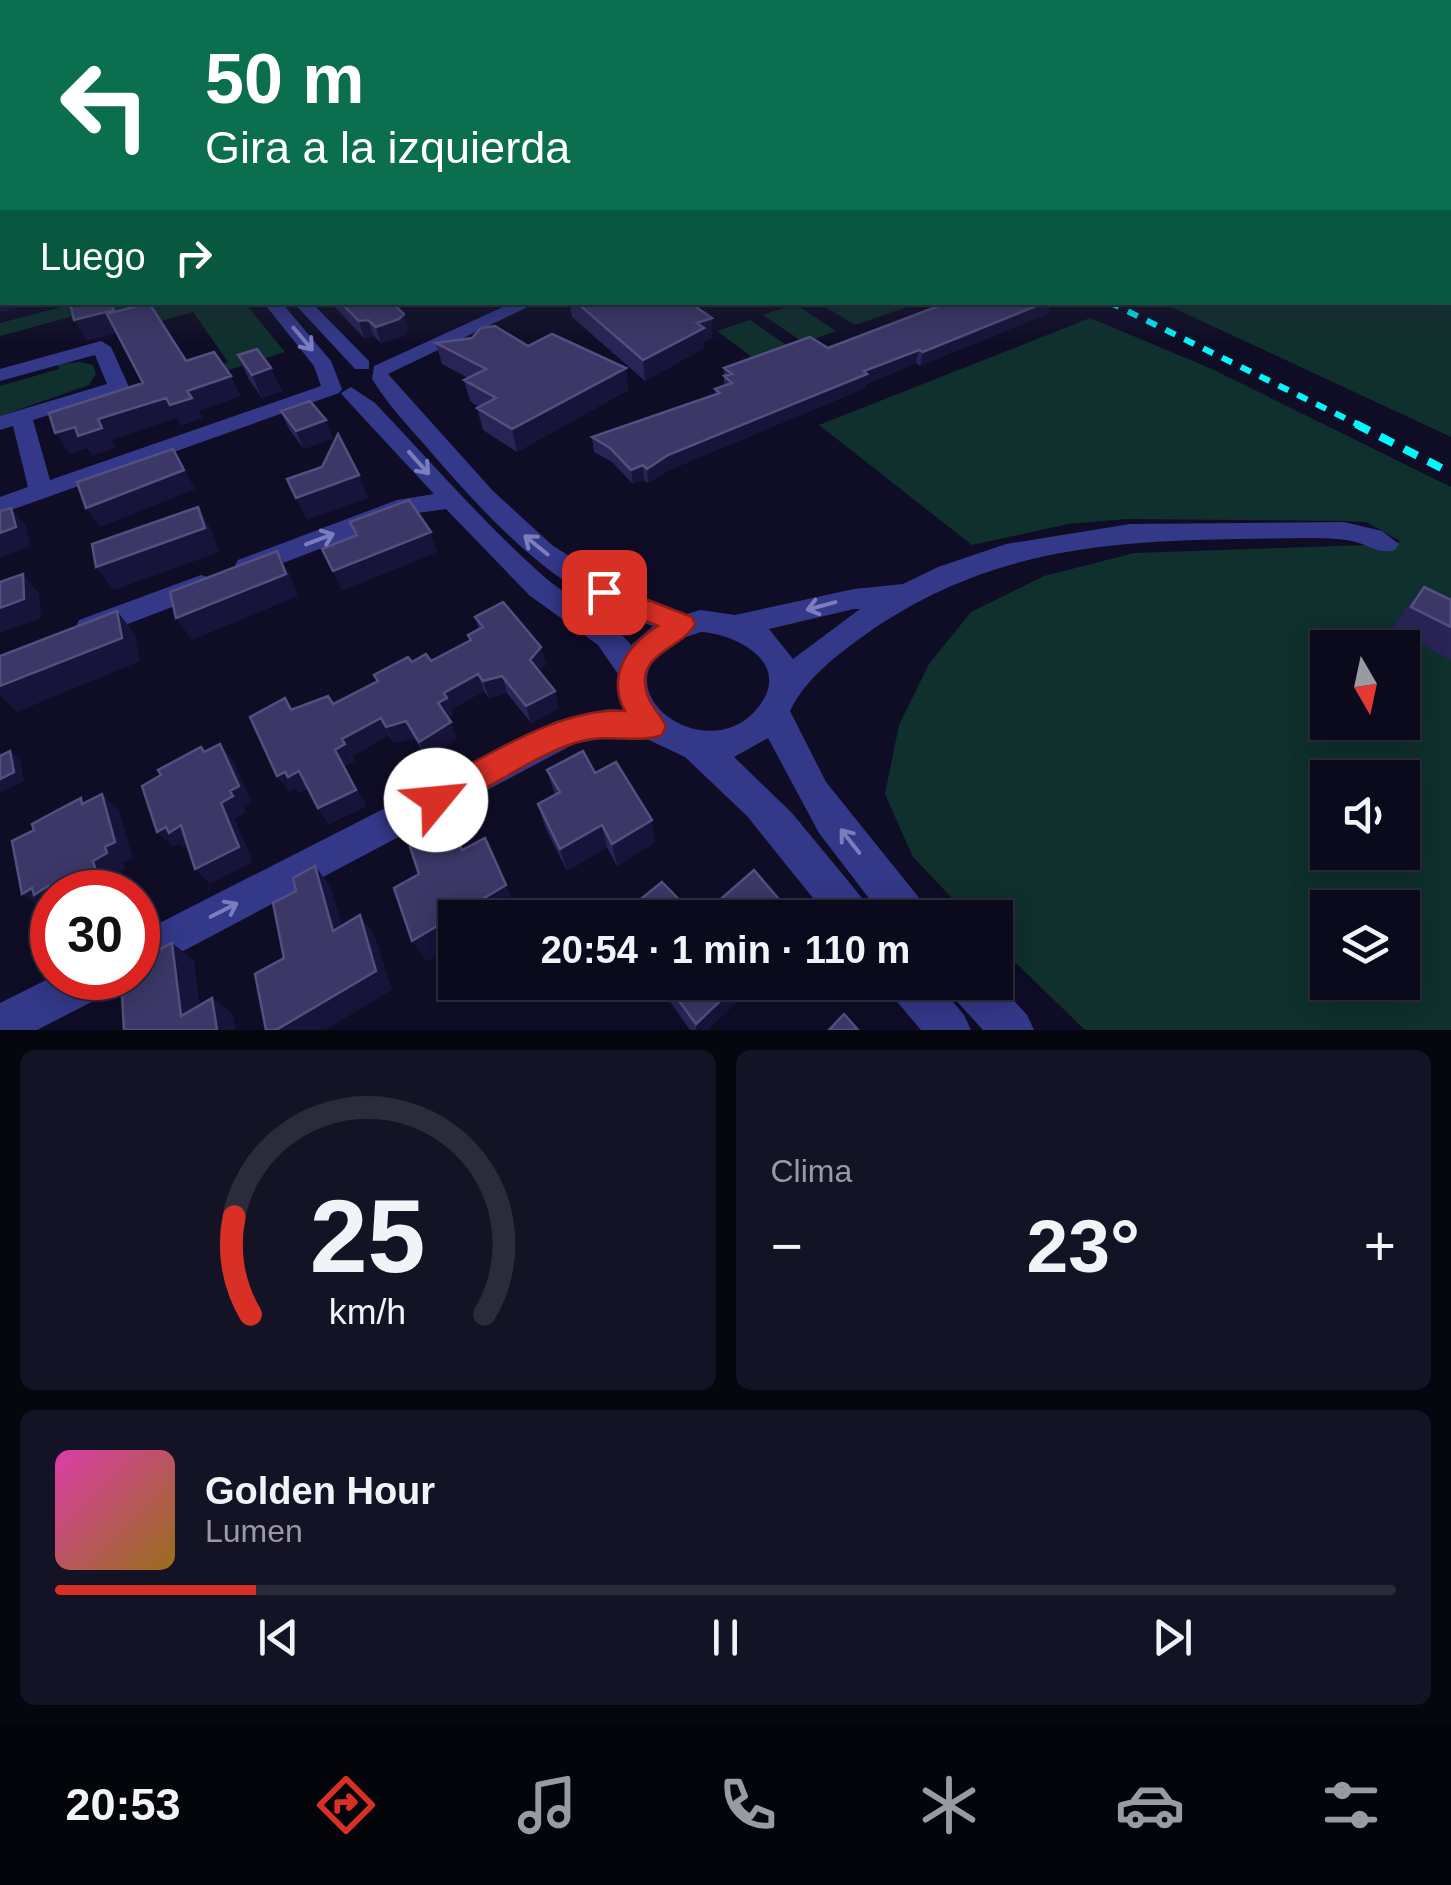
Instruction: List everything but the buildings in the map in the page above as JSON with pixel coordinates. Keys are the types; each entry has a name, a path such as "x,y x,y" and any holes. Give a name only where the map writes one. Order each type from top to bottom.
{"street":[{"path":"274,305 338,387 368,407 451,500 539,588 608,637 633,672"},
{"path":"304,305 375,372 451,461 524,535 604,592 639,610 682,624 719,621 737,625 771,648 782,672 782,737 827,811 896,900"},
{"path":"0,506 338,387 370,388 375,372 523,305"},
{"path":"0,375 101,347 119,387 11,420 41,491"},
{"path":"56,641 406,506 451,500"},
{"path":"694,745 732,741 764,724 779,698 822,646 906,593 968,562 1031,546 1122,532 1211,528 1360,532 1386,544"},
{"path":"737,625 844,601 906,593"},
{"path":"682,624 646,647 633,672 634,700 652,726 664,735 694,745 725,768 783,826 839,900"},
{"path":"160,944 568,731 608,722 652,726"},
{"path":"0,1026 51,1000"},
{"path":"923,1000 949,1030"},
{"path":"984,1000 1012,1030"}],"green space":[{"path":"70,305 247,305 285,352 89,415 86,408 228,362 193,312 125,331 111,306 0,336 0,323"},
{"path":"797,305 836,331 804,343 763,315"},
{"path":"822,305 913,305 855,325"},
{"path":"1167,305 1451,305 1451,437"},
{"path":"1090,318 1212,369 1451,487 1451,1030 1085,1030 1013,960 1013,900 954,900 913,857 885,794 899,725 929,664 971,612 1044,576 1134,553 1400,541 1366,522 1127,519 1068,524 972,545 819,425"},
{"path":"750,320 791,348 757,361 717,331"},
{"path":"58,364 93,365 96,374 89,385 0,416 0,386 59,369"}],"railway":[{"path":"1115,305 1361,426"},
{"path":"1356,424 1451,473"}],"route":[{"path":"436,800 568,731 608,722 652,726 640,714 634,700 633,672 646,647 682,624 639,610 604,592"}]}
